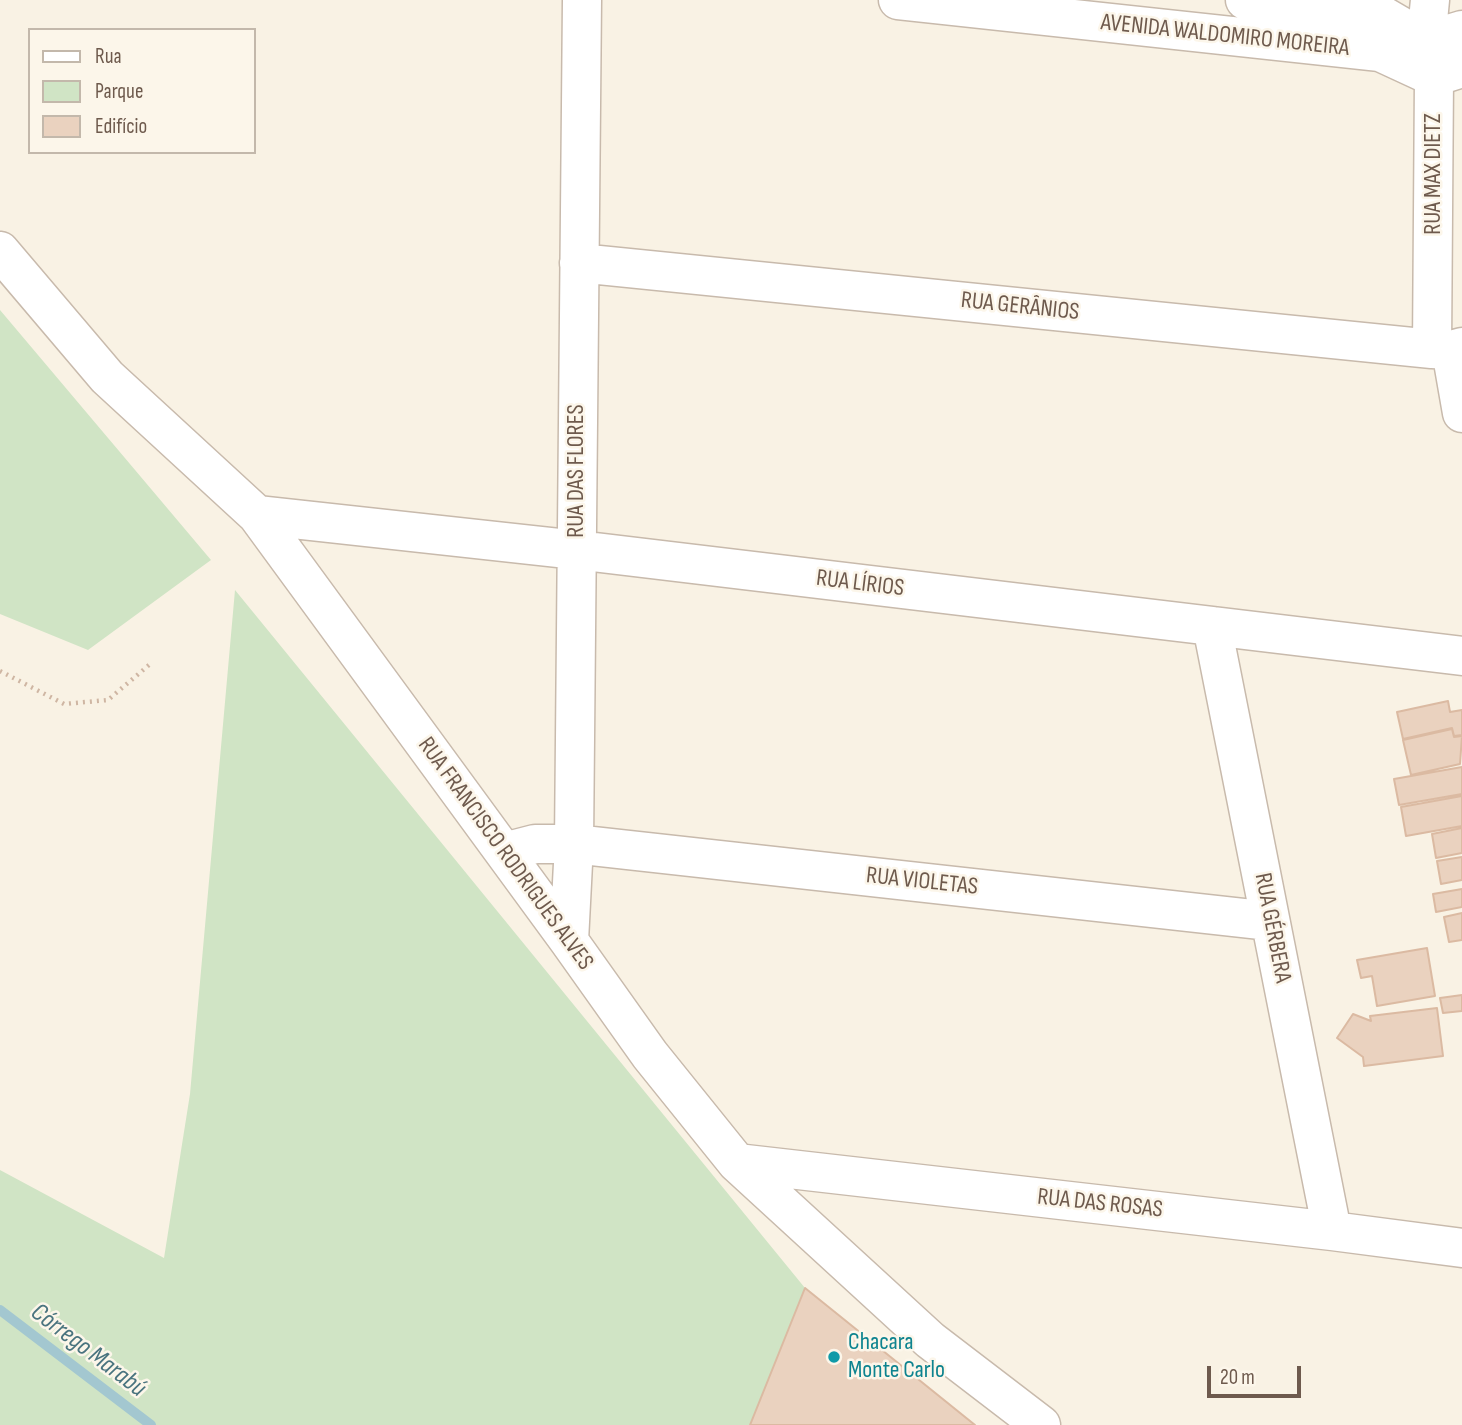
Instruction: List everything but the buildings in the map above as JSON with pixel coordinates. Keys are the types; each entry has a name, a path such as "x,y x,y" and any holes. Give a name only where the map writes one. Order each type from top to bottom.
{"street":[{"name":"RUA DAS FLORES","path":"569,941 574,844 582,0"},
{"name":"AVENIDA WALDOMIRO MOREIRA","path":"898,0 1129,13 1441,62"},
{"name":"AVENIDA WALDOMIRO MOREIRA","path":"1245,0 1380,15 1441,62"},
{"name":"RUA MAX DIETZ","path":"1430,0 1441,62 1448,349 1462,413"},
{"path":"1441,62 1462,30"},
{"name":"RUA FRANCISCO RODRIGUES ALVES","path":"0,251 107,377 257,515 650,1055 737,1163 930,1340 1041,1425"},
{"name":"RUA GERÂNIOS","path":"579,263 1448,349"},
{"name":"RUA LÍRIOS","path":"257,515 577,550 1462,656"},
{"name":"RUA GÉRBERA","path":"1212,626 1332,1231"},
{"name":"RUA VIOLETAS","path":"504,852 535,844 574,844 1270,921"},
{"name":"RUA DAS ROSAS","path":"737,1163 1462,1248"}],"path":[{"path":"0,671 64,704 108,700 149,665"}],"green space":[{"path":"0,310 211,560 88,650 0,614"},
{"path":"235,590 805,1288 750,1425 0,1425 0,1170 164,1258 190,1094"}],"waterway":[{"name":"Córrego Marabú","path":"0,1310 151,1425"}],"place":[{"name":"Chacara Monte Carlo","path":"834,1357"}]}
